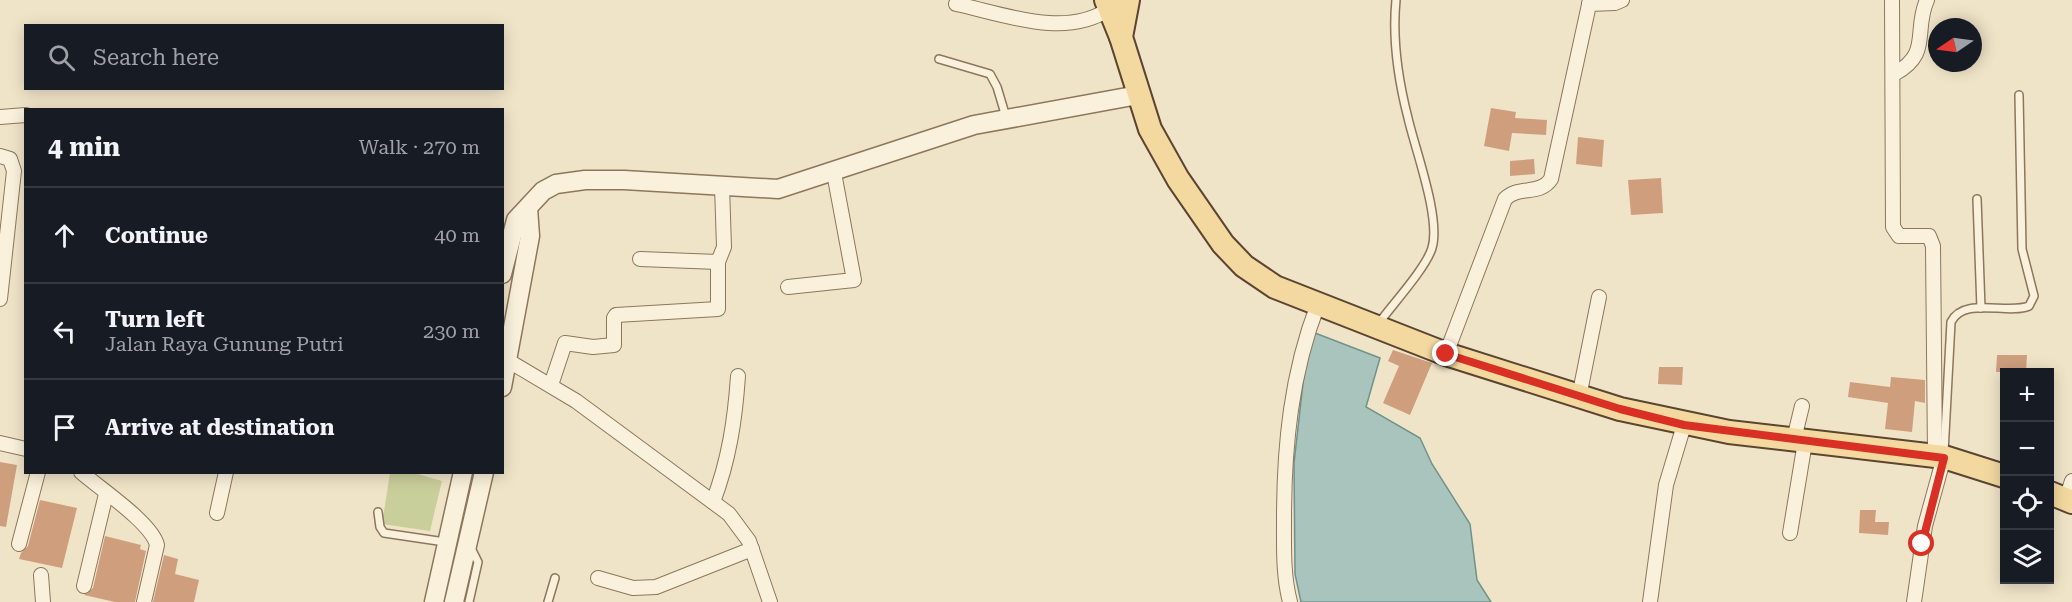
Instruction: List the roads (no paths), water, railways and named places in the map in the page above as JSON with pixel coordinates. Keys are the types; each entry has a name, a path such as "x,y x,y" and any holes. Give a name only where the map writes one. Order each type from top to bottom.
{"main road":[{"path":"1114,3 1121,37 1150,129 1178,179 1222,244 1244,266 1275,287 1446,354 1580,397 1684,425 1939,457 2000,475"}],"street":[{"path":"1446,354 1504,199 1515,192 1543,188 1551,179 1589,2 1615,3 1622,0"},
{"path":"1892,0 1894,231 1903,237 1929,236 1933,246 1939,457 1914,602"},
{"path":"1893,74 1909,64 1919,49 1924,7 1928,0"},
{"path":"956,4 1056,23 1087,21 1114,3"},
{"path":"504,265 513,224 543,191 567,182 624,180 778,189 834,173 942,133 1006,117 1138,95"},
{"path":"0,117 24,115"},
{"path":"0,299 14,171 10,159 2,156"},
{"path":"788,287 854,280 834,173"},
{"path":"551,385 565,343 593,347 614,345 616,315 718,309 718,262 724,247 722,186"},
{"path":"528,207 530,236 505,359 551,385 713,502 742,529 752,549 770,602"},
{"path":"640,259 718,262"},
{"path":"1580,397 1599,297"},
{"path":"1290,602 1284,573 1284,461 1299,359 1318,304"},
{"path":"713,502 725,469 731,441 738,376"},
{"path":"1790,533 1802,405"},
{"path":"1650,602 1666,485 1684,425"},
{"path":"0,444 24,449"},
{"path":"19,544 37,474"},
{"path":"83,474 145,526 156,539 157,545 144,602"},
{"path":"217,513 226,474"},
{"path":"434,602 463,474"},
{"path":"454,602 484,474"},
{"path":"84,586 106,494"},
{"path":"598,578 633,588 656,587 752,549"},
{"path":"41,575 44,602"}],"lane":[{"path":"1376,328 1432,248 1429,200 1396,63 1394,34 1396,0"},
{"path":"939,59 990,74 997,87 1006,117"},
{"path":"1939,457 1951,322 1954,315 1962,311 1981,308 2022,309 2029,306 2034,296 2022,249 2019,95"},
{"path":"1977,199 1981,308"},
{"path":"378,512 380,527 384,533 448,542"},
{"path":"468,544 478,562 469,602"},
{"path":"548,602 555,578"}],"water":[{"path":"1315,333 1380,358 1366,407 1420,438 1432,464 1470,524 1477,580 1491,602 1301,602 1295,574 1294,463 1307,348"}]}
